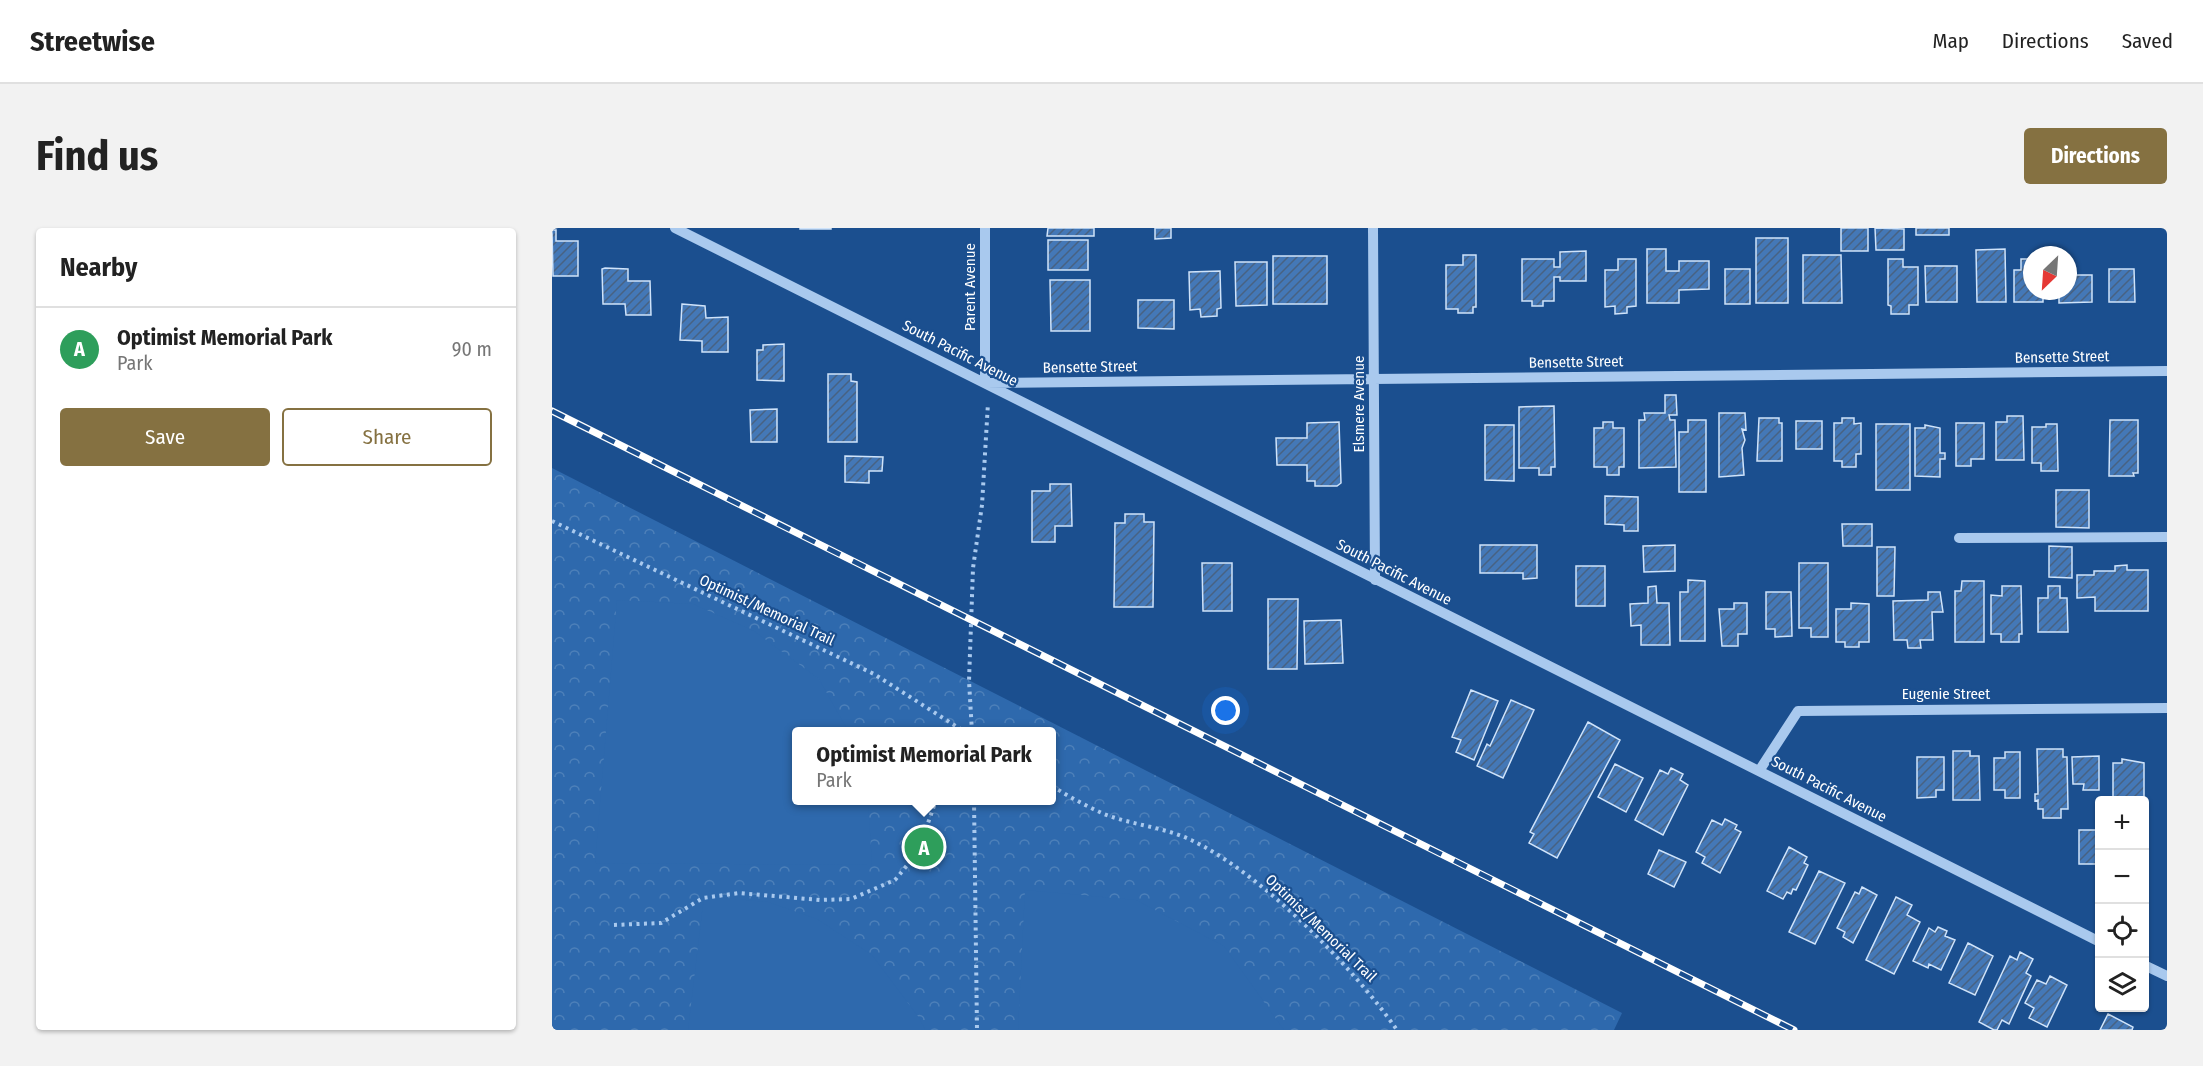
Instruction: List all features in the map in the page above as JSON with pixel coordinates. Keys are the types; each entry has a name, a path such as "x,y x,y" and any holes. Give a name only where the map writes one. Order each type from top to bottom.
{"street":[{"name":"South Pacific Avenue","path":"675,228 2095,939"},
{"name":"Parent Avenue","path":"985,228 985,383"},
{"name":"Elsmere Avenue","path":"1373,228 1375,580"},
{"name":"Bensette Street","path":"985,383 2167,371"},
{"path":"1959,538 2167,537"},
{"name":"Eugenie Street","path":"1759,771 1798,711 2167,708"},
{"path":"2149,967 2167,976"}],"path":[{"path":"972,727 969,681 973,568 982,505 988,409"},
{"name":"Optimist/Memorial Trail","path":"552,521 874,674 954,727"},
{"name":"Optimist/Memorial Trail","path":"1056,788 1104,814 1191,839 1241,870 1300,921 1371,993 1397,1030"},
{"path":"614,925 660,923 703,898 739,893 820,900 851,899 895,880 918,852 935,805"},
{"path":"974,805 977,1030"}],"green space":[{"path":"552,468 1622,1013 1614,1030 552,1030"},
{"path":"617,600 693,604 754,631 819,679 846,727 792,727 792,805 868,805 872,865 595,863"},
{"path":"1025,890 1136,900 1224,946 1284,1030 1018,1030"},
{"path":"704,896 768,902 817,919 872,955 920,1019 925,1030 688,1030"}],"building":[{"path":"831,228 831,229 800,229"},
{"path":"1048,228 1094,228 1094,236 1047,236"},
{"path":"1155,228 1171,228 1171,238 1155,239"},
{"path":"1841,228 1868,228 1868,251 1841,251"},
{"path":"1875,228 1904,229 1904,250 1876,250"},
{"path":"1916,228 1949,228 1949,235 1916,235"},
{"path":"552,230 556,230 556,241 578,241 578,276 553,276"},
{"path":"1756,238 1788,238 1788,303 1756,303"},
{"path":"1048,240 1088,240 1088,270 1048,270"},
{"path":"1647,249 1666,249 1666,271 1679,271 1679,261 1709,261 1709,289 1679,290 1679,303 1647,303"},
{"path":"2005,249 2006,302 1977,302 1976,250"},
{"path":"1586,251 1586,281 1560,281 1560,277 1554,277 1554,301 1543,301 1543,306 1532,306 1532,301 1522,301 1522,259 1554,259 1554,267 1560,267 1560,252"},
{"path":"1463,255 1476,255 1476,307 1473,307 1473,313 1458,313 1458,309 1446,309 1446,265 1463,265"},
{"path":"1803,255 1841,255 1842,303 1803,303"},
{"path":"1273,256 1327,256 1327,304 1273,304"},
{"path":"1618,259 1636,259 1636,306 1627,307 1627,313 1615,314 1615,306 1605,307 1605,270 1618,270"},
{"path":"1888,259 1903,259 1903,267 1918,267 1918,305 1909,305 1909,314 1891,314 1891,306 1888,305"},
{"path":"2021,259 2023,259 2023,300 2043,300 2043,302 2014,302 2014,270 2021,270"},
{"path":"1235,262 1267,262 1267,305 1236,306"},
{"path":"1925,266 1957,266 1957,302 1926,302"},
{"path":"602,269 628,269 628,281 650,281 651,315 626,315 625,304 603,304"},
{"path":"1725,269 1750,269 1750,304 1725,304"},
{"path":"2109,269 2134,269 2135,302 2109,302"},
{"path":"1220,271 1221,308 1217,309 1217,316 1201,317 1200,309 1190,310 1189,272"},
{"path":"2077,275 2092,275 2092,302 2059,303 2059,300 2077,300"},
{"path":"1050,280 1090,280 1090,331 1051,331"},
{"path":"1138,300 1174,300 1174,329 1138,328"},
{"path":"682,304 705,306 706,318 728,317 728,352 702,352 702,341 680,340"},
{"path":"784,344 784,381 757,380 757,350 763,350 763,345"},
{"path":"828,374 851,374 851,381 857,382 857,442 828,442"},
{"path":"1665,395 1676,395 1677,415 1669,415 1670,420 1675,420 1676,467 1639,468 1639,420 1645,420 1644,413 1665,413"},
{"path":"1554,406 1555,467 1551,467 1551,475 1539,475 1539,468 1519,468 1519,407"},
{"path":"777,409 777,442 751,442 750,410"},
{"path":"1719,413 1745,413 1746,430 1742,429 1745,440 1742,448 1744,475 1719,477"},
{"path":"2007,416 2023,416 2024,460 1996,460 1996,422 2007,422"},
{"path":"1759,418 1779,418 1779,423 1782,423 1782,461 1757,461"},
{"path":"1842,418 1854,418 1854,424 1861,423 1861,454 1856,454 1856,467 1842,467 1842,461 1834,461 1834,423 1842,423"},
{"path":"1688,420 1706,420 1706,492 1679,492 1679,432 1688,432"},
{"path":"2110,420 2138,420 2138,473 2133,473 2134,476 2109,476"},
{"path":"1796,421 1822,421 1822,449 1796,449"},
{"path":"1339,422 1341,483 1337,486 1315,486 1315,481 1307,481 1307,465 1277,465 1276,438 1307,438 1307,423"},
{"path":"1603,422 1613,422 1613,428 1624,428 1624,467 1619,467 1619,475 1607,475 1607,467 1594,467 1594,428 1603,428"},
{"path":"1956,423 1984,423 1984,459 1971,459 1971,466 1956,466"},
{"path":"1876,424 1910,424 1910,490 1876,490"},
{"path":"2046,424 2057,424 2058,471 2041,471 2041,463 2032,463 2032,427 2046,427"},
{"path":"1485,425 1514,425 1514,481 1485,480"},
{"path":"1925,425 1940,428 1940,453 1945,453 1945,459 1940,459 1940,477 1915,476 1915,428 1925,428"},
{"path":"845,456 883,457 882,471 869,471 869,483 845,482"},
{"path":"1050,484 1071,484 1072,526 1055,526 1055,542 1032,542 1032,491 1050,491"},
{"path":"2056,490 2089,490 2089,528 2056,527"},
{"path":"1605,496 1638,497 1638,531 1624,531 1624,525 1605,524"},
{"path":"1125,514 1144,514 1144,522 1154,522 1153,607 1114,607 1115,523 1125,523"},
{"path":"1842,524 1872,524 1872,546 1843,546"},
{"path":"1480,545 1537,545 1537,578 1523,579 1523,573 1480,573"},
{"path":"1675,545 1675,571 1644,572 1643,546"},
{"path":"2049,546 2072,547 2072,578 2049,577"},
{"path":"1877,547 1895,547 1894,596 1877,596"},
{"path":"1202,563 1232,563 1232,611 1203,611"},
{"path":"1799,563 1828,563 1828,637 1811,637 1811,628 1799,628"},
{"path":"2127,565 2127,570 2148,570 2148,611 2095,611 2095,597 2077,598 2077,575 2094,575 2094,571 2115,571 2115,566"},
{"path":"1576,566 1605,566 1605,606 1576,606"},
{"path":"1688,580 1705,581 1705,641 1680,641 1680,592 1688,592"},
{"path":"1962,581 1984,581 1984,642 1955,642 1955,591 1961,591"},
{"path":"1656,586 1657,603 1669,603 1670,645 1641,645 1641,625 1631,626 1630,604 1648,603 1648,587"},
{"path":"2002,586 2021,586 2022,634 2019,634 2019,642 2001,642 2001,634 1991,634 1991,595 2002,596"},
{"path":"2048,586 2060,586 2060,598 2067,598 2068,632 2038,632 2038,598 2048,598"},
{"path":"1766,592 1791,592 1792,636 1775,637 1775,629 1766,629"},
{"path":"1928,592 1940,592 1943,612 1932,612 1933,640 1920,640 1921,648 1908,648 1907,640 1894,640 1893,601 1928,600"},
{"path":"1268,599 1298,599 1297,669 1268,669"},
{"path":"1734,603 1747,603 1747,634 1738,634 1738,646 1722,646 1719,609 1734,609"},
{"path":"1851,603 1869,604 1869,642 1859,642 1859,647 1845,647 1845,642 1836,642 1836,609 1851,609"},
{"path":"1341,620 1343,663 1305,664 1304,621"},
{"path":"1471,690 1498,701 1474,760 1456,752 1461,740 1452,737"},
{"path":"1511,700 1534,710 1503,778 1477,766 1487,744 1490,746"},
{"path":"1588,722 1620,740 1557,858 1529,843 1534,834 1530,832"},
{"path":"2037,749 2063,749 2063,757 2067,757 2068,809 2061,809 2061,818 2043,818 2043,809 2038,809 2038,800 2035,801 2035,794 2038,794"},
{"path":"1953,751 1970,751 1970,756 1979,756 1980,800 1953,800"},
{"path":"2005,752 2020,752 2020,798 2005,798 2005,790 1994,790 1994,758 2005,758"},
{"path":"2099,756 2099,790 2083,790 2084,784 2073,784 2072,757"},
{"path":"1917,757 1944,757 1944,790 1936,790 1936,797 1917,798"},
{"path":"2122,759 2144,763 2144,796 2113,796 2113,763 2122,763"},
{"path":"1615,764 1643,778 1626,812 1598,797"},
{"path":"1671,768 1683,774 1680,780 1688,785 1663,835 1635,820 1660,770 1668,774"},
{"path":"1725,819 1737,825 1735,829 1741,832 1720,873 1702,863 1705,857 1696,852 1712,820 1722,825"},
{"path":"2079,830 2095,830 2095,864 2079,864"},
{"path":"1789,847 1807,857 1804,863 1808,865 1796,890 1793,889 1791,894 1787,892 1783,899 1767,891"},
{"path":"1659,850 1686,862 1674,887 1648,874"},
{"path":"1819,871 1845,883 1815,944 1789,932"},
{"path":"1862,887 1877,895 1853,943 1843,937 1845,932 1837,928 1855,892 1859,894"},
{"path":"1896,897 1912,905 1907,915 1920,922 1894,974 1866,960"},
{"path":"1938,927 1947,931 1945,936 1955,940 1941,970 1929,964 1928,968 1913,961 1929,928 1935,932"},
{"path":"1968,943 1993,956 1975,995 1949,983"},
{"path":"2020,952 2033,959 2026,973 2031,976 2009,1024 2002,1020 1997,1030 1994,1030 1979,1022 2010,956 2017,960"},
{"path":"2050,976 2067,985 2047,1027 2029,1018 2034,1008 2025,1003 2037,980 2046,984"},
{"path":"2108,1014 2133,1027 2132,1030 2100,1030"}],"railway":[{"path":"552,411 1794,1030"}],"place":[{"name":"Optimist Memorial Park","path":"924,847"}]}
